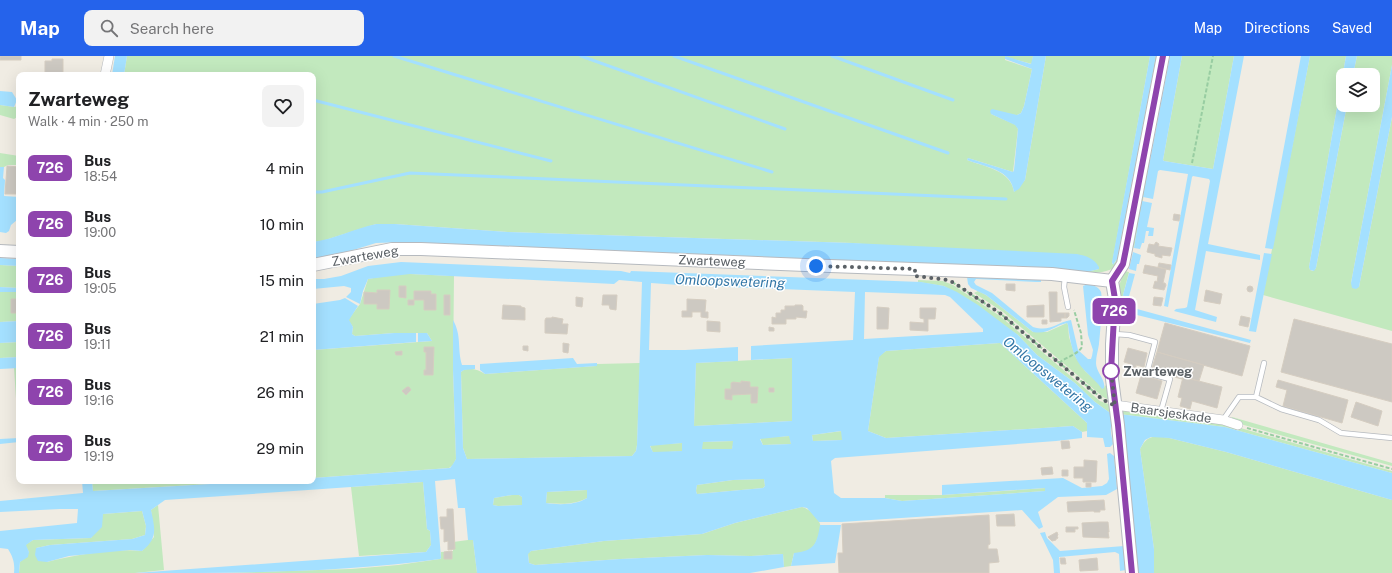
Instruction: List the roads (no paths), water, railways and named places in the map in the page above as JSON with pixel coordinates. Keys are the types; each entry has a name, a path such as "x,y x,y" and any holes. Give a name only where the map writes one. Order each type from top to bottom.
{"street":[{"path":"105,72 108,56"},
{"path":"1132,573 1118,425 1111,371 1115,299 1112,281 1123,264 1163,56"},
{"name":"Zwarteweg","path":"316,264 392,249 439,253 915,273 1065,275 1112,281"},
{"path":"0,251 16,252"},
{"name":"Baarsjeskade","path":"1115,409 1161,412 1223,420 1238,425"}],"lane":[{"path":"1065,275 1064,287 1068,307"},
{"path":"1113,334 1155,342 1147,373 1170,379 1161,412"},
{"path":"1256,397 1264,363"},
{"path":"1223,420 1239,397 1256,397 1281,409 1319,420 1341,433 1392,438"}],"water":[{"path":"115,56 127,56 124,72 112,72"},
{"path":"1005,56 1031,64 1033,56 1046,56 1025,180 1019,189 1014,192 1012,184 1003,174 989,167 967,160 968,158 1013,172 1014,170 1018,129 1015,125 991,114 990,111 992,109 1017,115 1021,113 1024,106 1032,69 1005,59"},
{"path":"1150,56 1156,56 1117,259 1113,265 1112,262"},
{"path":"1170,56 1182,56 1163,160 1213,169 1234,56 1244,56 1208,244 1260,255 1260,260 1206,251 1195,310 1217,317 1216,322 1174,311 1176,309 1187,307 1210,181 1209,179 1192,177 1168,307 1164,306 1188,174 1158,171 1153,199 1143,197"},
{"path":"1301,56 1310,56 1273,249 1265,248"},
{"path":"1346,56 1357,56 1354,68 1344,68"},
{"path":"1392,65 1392,117 1359,287 1356,289 1352,288 1351,283"},
{"path":"0,91 12,92 16,98 14,107 0,105"},
{"path":"1336,112 1346,112 1316,268 1314,271 1310,270 1309,267"},
{"path":"0,167 4,167 4,196 16,197 16,221 11,225 9,231 6,233 0,232"},
{"path":"1142,201 1152,203 1147,227 1154,228 1153,236 1148,236 1149,231 1146,231 1144,243 1142,243 1140,249 1134,248"},
{"path":"376,224 395,224 508,232 853,243 1077,254 1092,259 1097,264 1099,269 1087,272 1032,267 404,242 376,243 334,256 316,259 316,241 329,239"},
{"path":"1133,252 1141,255 1136,271 1129,269"},
{"path":"1264,253 1272,254 1256,332 1249,331"},
{"path":"0,258 16,259 16,266 0,265"},
{"name":"Omloopswetering","path":"401,262 621,271 630,273 631,271 921,282 944,286 978,305 1018,335 1037,355 1075,383 1095,402 1113,415 1114,422 1111,426 1111,435 1113,444 1110,447 1105,447 1103,438 1087,437 1087,423 1000,343 886,351 879,357 868,431 886,438 1073,426 1082,432 1082,438 835,458 831,461 834,493 841,498 885,498 902,501 1045,491 1045,488 942,495 942,485 1063,478 1082,488 1102,486 1107,483 1109,479 1107,454 1110,453 1114,456 1117,489 1106,495 1058,497 1038,512 1043,527 1039,529 1022,510 841,522 819,522 807,508 802,507 735,523 702,534 604,541 531,551 528,554 529,563 535,565 707,555 751,556 783,554 784,567 750,573 477,573 473,540 468,540 465,508 458,508 455,479 435,481 440,559 402,564 326,570 135,573 426,552 431,545 430,531 427,529 423,482 165,500 151,510 154,523 154,533 151,542 142,551 130,550 69,556 47,562 38,561 35,555 36,548 50,545 132,539 145,535 146,526 142,511 103,514 102,527 91,538 33,540 26,545 29,552 28,557 20,562 19,573 14,573 14,563 10,552 8,549 0,548 0,531 77,523 78,509 0,512 0,501 83,493 82,484 92,484 93,491 210,484 316,484 316,478 450,468 456,459 453,320 458,331 462,365 475,365 475,369 464,370 461,372 463,448 467,459 632,456 636,451 642,282 619,280 614,284 410,274 368,279 360,304 346,297 351,292 351,288 344,286 316,289 316,279 341,276 368,266","holes":["651,283 855,292 853,340 751,346 751,360 792,358 792,421 694,426 696,363 738,361 738,347 685,350 649,350","865,292 945,295 950,297 983,329 983,332 864,339","841,431 842,440 813,441 812,435","789,436 791,444 763,445 760,439","733,441 732,449 702,449 703,442","682,443 682,451 653,452 650,446","764,479 765,486 763,488 697,494 697,485 733,480","587,490 587,498 578,502 567,504 546,503 547,492","512,495 519,495 522,497 522,505 493,505 494,498"]},
{"path":"1129,273 1135,274 1128,300 1125,300 1123,295"},
{"path":"970,275 1041,278 1041,282 976,279 974,282 976,285 992,293 1033,327 1049,328 1071,320 1078,350 1088,359 1091,359 1093,350 1088,335 1083,286 1088,284 1099,289 1102,296 1102,309 1096,366 1104,382 1104,388 1102,389 1085,371 1075,356 1067,323 1047,331 1038,333 1033,332 986,295 971,288 968,284 967,277"},
{"path":"0,287 16,288 16,292 0,292"},
{"path":"345,298 358,306 349,320 353,327 352,334 355,336 416,333 416,342 316,350 316,304"},
{"path":"1126,306 1251,340 1250,343 1137,315 1133,317 1131,323 1128,325 1120,325 1122,309"},
{"path":"16,321 16,342 0,343 0,322"},
{"path":"418,333 427,333 432,341 418,342"},
{"path":"16,357 16,368 0,369 0,358"},
{"path":"573,358 577,364 597,363 597,366 485,374 480,370 480,364"},
{"path":"1119,414 1225,427 1392,473 1392,500 1226,452 1169,438 1151,437 1145,440 1140,449 1154,549 1154,573 1136,573"},
{"path":"16,438 16,442 0,444 0,439"},
{"path":"820,525 841,525 835,563 791,566 794,553 810,548 816,542"},
{"path":"1045,532 1047,538 1060,551 1124,546 1126,570 1120,571 1119,554 1115,552 1059,557 1060,573 1054,573 1053,560 1040,533"}],"waterway":[{"path":"394,56 772,172"},
{"path":"581,56 785,129"},
{"path":"674,56 948,153"},
{"path":"832,56 953,100"},
{"path":"316,101 551,161"},
{"path":"316,192 410,173 1006,199"}],"place":[{"name":"Zwarteweg","path":"1111,371"}]}
